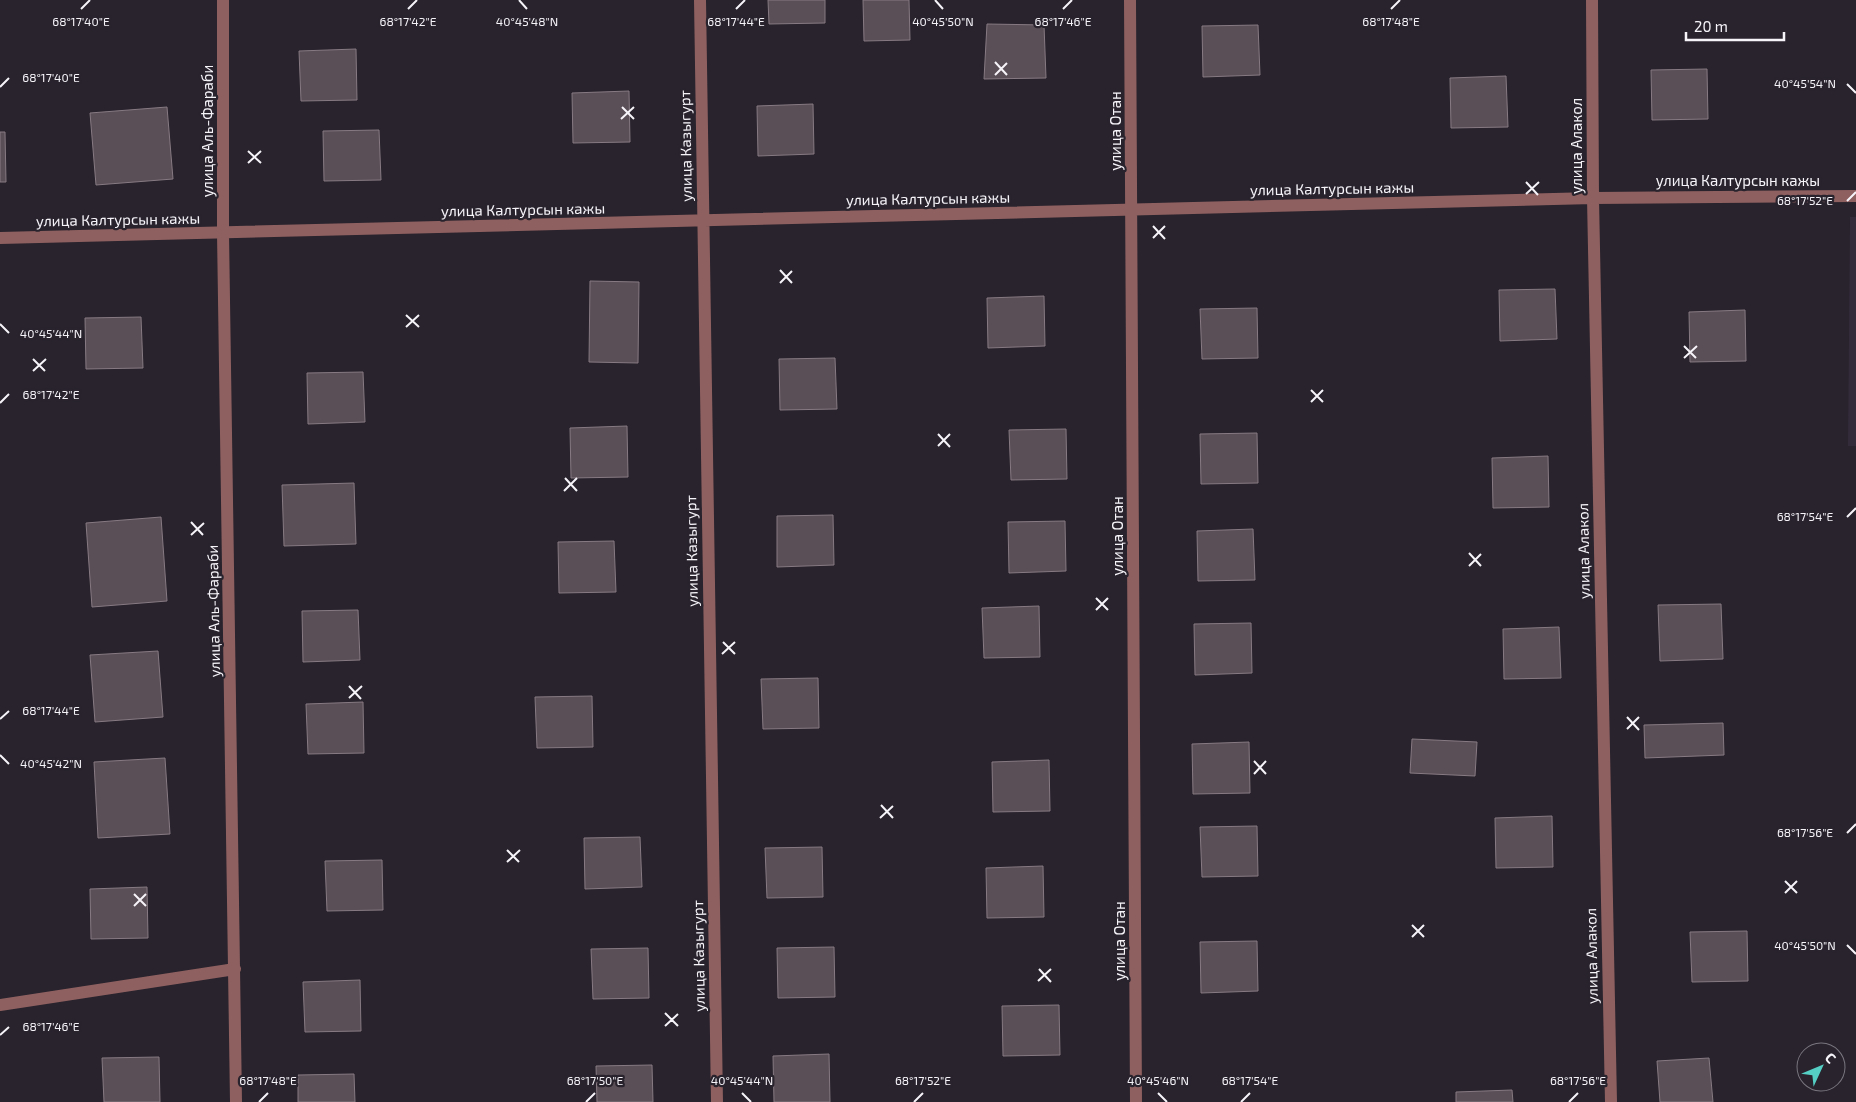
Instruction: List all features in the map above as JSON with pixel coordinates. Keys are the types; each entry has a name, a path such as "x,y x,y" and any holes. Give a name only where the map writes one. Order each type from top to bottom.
{"street":[{"name":"улица Аль-Фараби","path":"224,0 223,233 236,1102"},
{"name":"улица Казыгурт","path":"700,0 717,1102"},
{"name":"улица Отан","path":"1130,0 1136,1102"},
{"name":"улица Алакол","path":"1592,0 1593,198 1611,1102"},
{"name":"улица Калтурсын кажы","path":"0,238 1593,198 1856,196"},
{"path":"0,1005 235,970"}],"shaded area":[{"path":"1850,217 1856,217 1856,446 1848,446"}],"building":[{"path":"768,0 825,0 825,23 769,24"},
{"path":"863,0 909,0 910,40 864,41"},
{"path":"987,24 1044,25 1046,78 984,79"},
{"path":"1258,25 1260,75 1203,77 1202,26"},
{"path":"356,49 357,100 301,101 299,51"},
{"path":"1707,69 1708,119 1652,120 1651,70"},
{"path":"1506,76 1508,127 1451,128 1450,78"},
{"path":"629,91 630,142 573,143 572,93"},
{"path":"813,104 814,154 758,156 757,106"},
{"path":"167,107 173,179 96,185 90,113"},
{"path":"379,130 381,180 324,181 323,131"},
{"path":"0,132 5,132 6,182 0,182"},
{"path":"590,281 639,282 638,363 589,362"},
{"path":"1555,289 1557,339 1500,341 1499,290"},
{"path":"1044,296 1045,346 988,348 987,298"},
{"path":"1257,308 1258,358 1202,359 1200,309"},
{"path":"1745,310 1746,361 1690,362 1689,312"},
{"path":"141,317 143,368 86,369 85,318"},
{"path":"835,358 837,409 780,410 779,359"},
{"path":"363,372 365,422 308,424 307,373"},
{"path":"627,426 628,477 571,478 570,428"},
{"path":"1066,429 1067,479 1011,480 1009,430"},
{"path":"1257,433 1258,483 1201,484 1200,434"},
{"path":"1548,456 1549,507 1493,508 1492,458"},
{"path":"354,483 356,544 284,546 282,485"},
{"path":"833,515 834,565 777,567 777,516"},
{"path":"161,517 167,601 92,607 86,523"},
{"path":"1065,521 1066,571 1009,573 1008,522"},
{"path":"1253,529 1255,580 1198,581 1197,531"},
{"path":"614,541 616,592 559,593 558,542"},
{"path":"1721,604 1723,659 1660,661 1658,605"},
{"path":"1039,606 1040,657 984,658 982,608"},
{"path":"358,610 360,660 303,662 302,611"},
{"path":"1251,623 1252,673 1195,675 1194,624"},
{"path":"1559,627 1561,678 1504,679 1503,629"},
{"path":"158,651 163,717 95,722 90,655"},
{"path":"818,678 819,728 763,729 761,679"},
{"path":"592,696 593,747 537,748 535,697"},
{"path":"363,702 364,753 308,754 306,704"},
{"path":"1723,723 1724,755 1645,758 1644,725"},
{"path":"1412,739 1477,742 1475,776 1410,773"},
{"path":"1249,742 1250,793 1193,794 1192,744"},
{"path":"165,758 170,834 98,838 94,762"},
{"path":"1049,760 1050,811 993,812 992,762"},
{"path":"1552,816 1553,867 1496,868 1495,818"},
{"path":"1257,826 1258,876 1202,877 1200,827"},
{"path":"640,837 642,887 585,889 584,838"},
{"path":"822,847 823,897 767,898 765,848"},
{"path":"382,860 383,910 327,911 325,861"},
{"path":"1043,866 1044,917 987,918 986,868"},
{"path":"147,887 148,938 91,939 90,889"},
{"path":"1747,931 1748,981 1692,982 1690,932"},
{"path":"1257,941 1258,991 1201,993 1200,942"},
{"path":"834,947 835,997 778,998 777,948"},
{"path":"648,948 649,998 593,999 591,949"},
{"path":"360,980 361,1031 305,1032 303,982"},
{"path":"1059,1005 1060,1055 1003,1056 1002,1006"},
{"path":"829,1054 830,1102 774,1102 773,1056"},
{"path":"159,1057 160,1102 104,1102 102,1058"},
{"path":"1709,1058 1713,1102 1660,1102 1657,1061"},
{"path":"652,1065 653,1102 597,1102 596,1066"},
{"path":"354,1074 355,1102 298,1102 298,1075"},
{"path":"1512,1090 1513,1102 1456,1102 1456,1092"}]}
